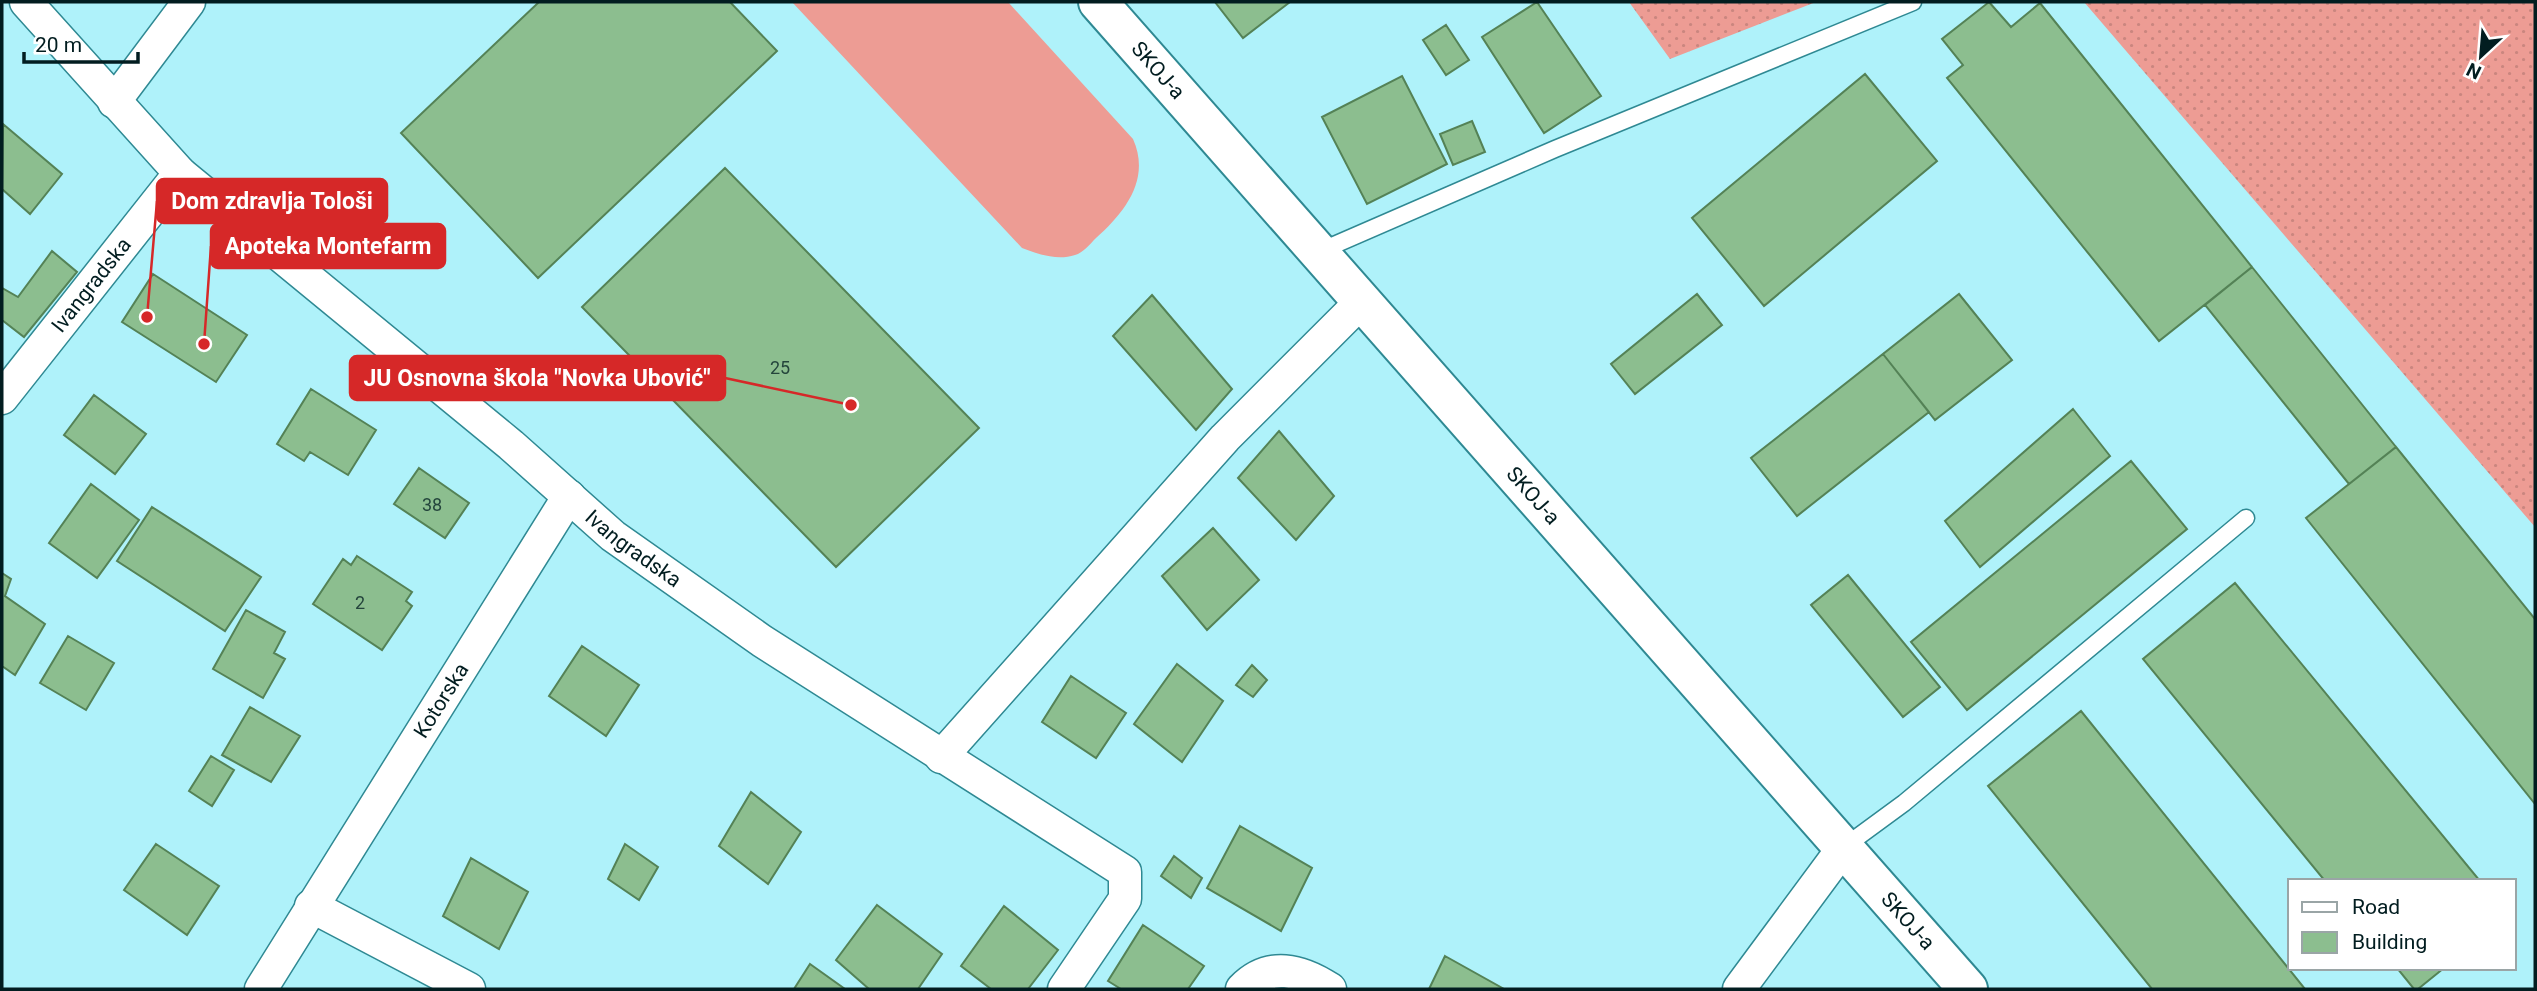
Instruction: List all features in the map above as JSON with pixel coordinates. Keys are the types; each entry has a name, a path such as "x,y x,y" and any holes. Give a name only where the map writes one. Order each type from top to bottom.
{"main road":[{"name":"SKOJ-a","path":"1098,2 1968,989"}],"street":[{"name":"Ivangradska","path":"26,2 180,173 511,445 613,536 762,641 1125,872 1125,899 1064,989"},
{"path":"114,102 189,2"},
{"name":"Ivangradska","path":"2,398 180,173"},
{"path":"941,757 1225,438 1362,302"},
{"name":"Kotorska","path":"261,989 569,496"},
{"path":"1739,989 1844,847"},
{"path":"312,906 469,989"},
{"path":"1242,989 1254,977 1271,972 1296,972 1330,989"}],"lane":[{"path":"1318,252 1555,149 1913,2"},
{"path":"1844,847 1904,803 2246,518"}],"shaded area":[{"path":"792,2 1008,2 1133,139 1139,168 1137,181 1125,206 1107,228 1078,254 1055,257 1022,248"},
{"path":"1629,2 1816,2 1670,59"},
{"path":"2084,2 2535,2 2535,527"}],"building":[{"path":"539,2 730,2 777,51 538,278 401,133"},
{"path":"1215,2 1290,2 1243,38"},
{"path":"1537,2 1601,96 1544,133 1482,37"},
{"path":"1989,2 2011,27 2040,3 2252,267 2159,341 1947,78 1963,65 1942,39"},
{"path":"1446,25 1469,60 1446,75 1423,40"},
{"path":"1865,74 1937,161 1764,306 1692,218"},
{"path":"1402,76 1447,164 1367,204 1322,117"},
{"path":"1472,121 1485,152 1453,165 1440,134"},
{"path":"3,124 62,174 30,214 2,189"},
{"path":"725,168 979,428 836,567 582,307"},
{"path":"52,251 77,272 24,337 2,320 2,288 18,297"},
{"path":"2252,267 2396,447 2349,484 2205,305"},
{"path":"153,274 247,335 216,382 122,322"},
{"path":"1697,294 1722,325 1635,394 1611,364"},
{"path":"1959,294 2012,360 1935,420 1883,354"},
{"path":"1152,295 1232,389 1196,430 1113,336"},
{"path":"1883,354 1929,412 1797,516 1751,458"},
{"path":"311,389 376,430 348,475 310,452 304,461 277,444"},
{"path":"94,395 146,434 115,474 64,435"},
{"path":"2073,409 2110,456 1980,567 1945,521"},
{"path":"1279,431 1334,496 1296,540 1238,478"},
{"path":"2396,447 2535,619 2535,804 2306,518"},
{"path":"2131,461 2187,529 1967,710 1911,642"},
{"path":"419,468 469,503 445,538 394,504"},
{"path":"91,484 139,520 97,578 49,543"},
{"path":"152,507 261,577 225,631 117,561"},
{"path":"1213,528 1259,580 1207,630 1162,576"},
{"path":"357,556 412,592 406,601 412,606 382,650 313,604 343,559 351,565"},
{"path":"2,573 11,579 5,596 45,624 15,675 2,666"},
{"path":"1848,575 1940,687 1903,717 1811,605"},
{"path":"2235,583 2478,879 2323,879 2143,659"},
{"path":"246,610 285,632 274,653 285,659 263,698 213,669"},
{"path":"68,636 114,663 86,710 40,683"},
{"path":"582,646 639,685 606,736 549,696"},
{"path":"1177,664 1223,701 1182,762 1134,724"},
{"path":"1252,665 1267,680 1253,697 1236,685"},
{"path":"1071,676 1126,713 1096,758 1042,722"},
{"path":"250,707 300,736 271,782 222,755"},
{"path":"2081,711 2305,989 2152,989 1988,786"},
{"path":"211,756 234,770 212,806 189,791"},
{"path":"751,792 801,832 768,884 719,846"},
{"path":"1240,826 1312,868 1281,931 1207,888"},
{"path":"156,844 219,886 187,935 124,890"},
{"path":"625,844 658,867 639,900 608,879"},
{"path":"1174,856 1202,878 1191,898 1161,876"},
{"path":"471,858 528,892 499,949 443,916"},
{"path":"877,905 942,954 918,989 869,989 836,960"},
{"path":"1004,906 1058,950 1028,989 991,989 961,966"},
{"path":"1143,925 1204,966 1188,989 1121,989 1108,981"},
{"path":"1445,956 1504,989 1429,989"},
{"path":"810,964 845,989 794,989"},
{"path":"2399,970 2442,970 2418,989 2414,989"}],"place":[{"name":"Dom zdravlja Tološi","path":"147,317"},
{"name":"Apoteka Montefarm","path":"204,344"},
{"name":"JU Osnovna škola \"Novka Ubović\"","path":"851,405"}]}
